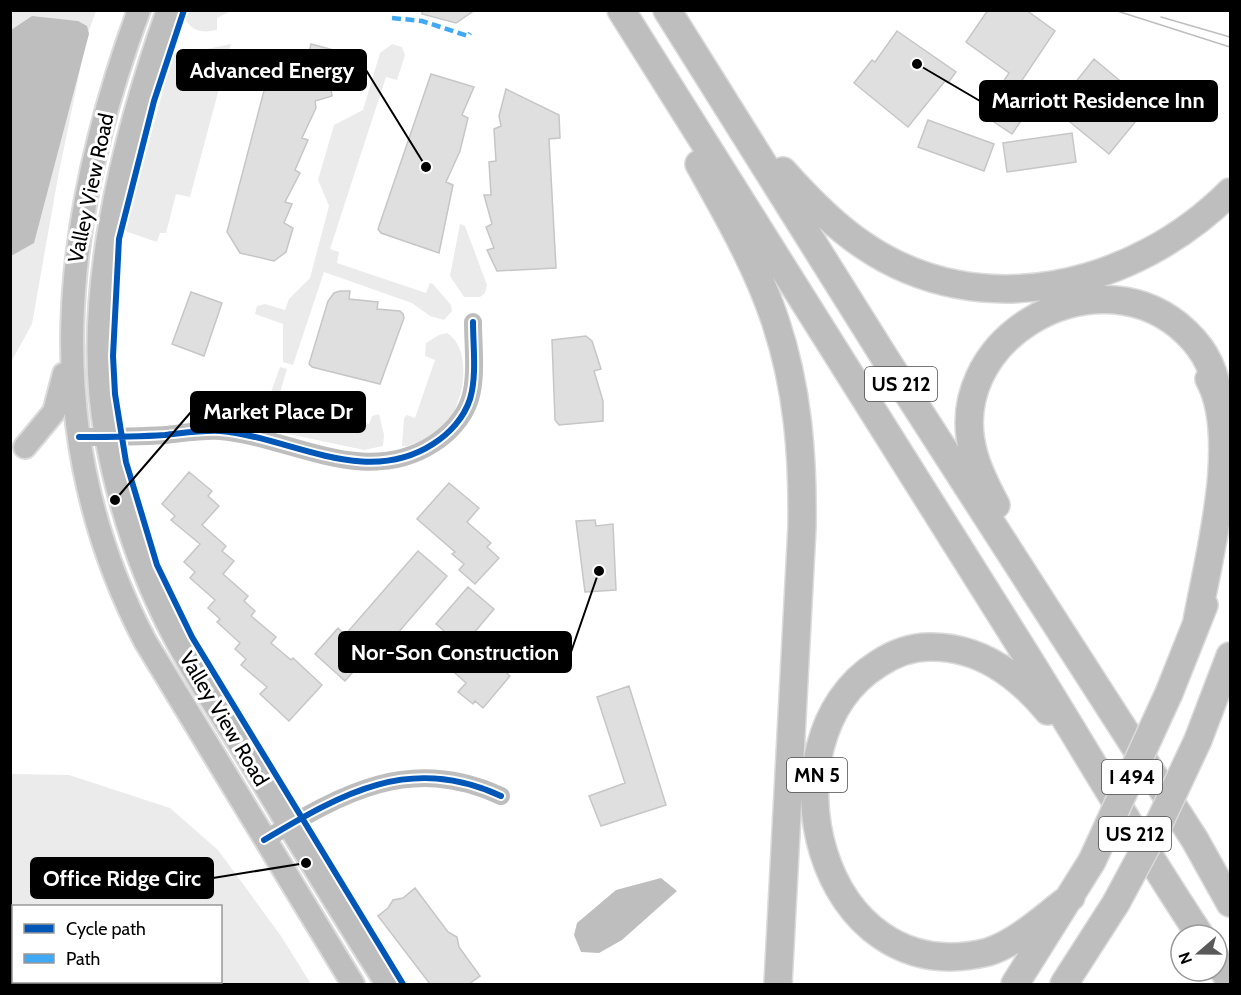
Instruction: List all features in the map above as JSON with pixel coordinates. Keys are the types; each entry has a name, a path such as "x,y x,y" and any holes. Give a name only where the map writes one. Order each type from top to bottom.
{"highway":[{"path":"615,10 740,240 775,319 791,376 799,424 803,473 802,527 778,984"},
{"name":"US 212","path":"621,10 862,389 1046,687 1092,766 1191,923"},
{"name":"US 212","path":"667,10 854,310 1195,840 1230,903"},
{"path":"698,60 768,155 835,224 865,246 895,263 927,276 959,284 994,288 1028,288 1095,276 1155,251 1211,211 1230,192"},
{"path":"1108,705 988,490 982,452 983,427 994,386 1018,352 1052,327 1087,318 1106,317 1148,326 1177,343 1189,354 1218,393 1224,432 1221,488 1197,621"},
{"name":"I 494","path":"1015,984 1092,861 1169,693 1215,577 1230,520"},
{"name":"MN 5","path":"1071,897 1015,938 990,951 967,957 942,959 919,957 892,947 870,933 850,913 834,888 824,860 817,826 816,793 820,751 828,721 842,695 861,674 889,657 918,647 946,647 977,654 1006,670 1032,692 1092,766"},
{"name":"I 494","path":"1071,978 1116,903 1160,821 1198,740 1230,656"},
{"path":"1210,711 1230,685"},
{"path":"1195,840 1230,878"}],"main road":[{"name":"Valley View Road","path":"139,10 105,115 83,209 74,273 70,340 79,438 104,545 132,615 171,687 353,984"},
{"name":"Valley View Road","path":"168,10 121,170 108,235 101,297 100,343 106,437 132,540 151,588 175,638 387,984"},
{"path":"25,447 56,408 70,340"}],"street":[{"path":"79,438 220,431 337,459 366,462 394,460 426,449 443,438 465,411 473,379 473,322"},
{"path":"264,840 289,825 361,790 401,778 448,778 477,785 501,796"}],"shaded area":[{"path":"188,10 231,11 217,18 217,30 207,31 195,29 188,23 185,19"},
{"path":"11,11 96,11 87,36 58,177 32,324 11,362"},
{"path":"32,16 78,21 87,26 89,34 34,243 11,256 11,30"},
{"path":"231,44 190,197 176,194 166,233 160,233 157,242 125,231 173,53 192,52"},
{"path":"392,44 402,47 405,55 397,80 386,77 330,249 339,252 337,263 426,293 430,283 433,284 451,305 452,311 444,320 430,316 412,303 324,272 293,365 283,362 283,324 255,314 257,306 265,304 285,310 289,299 310,278 329,206 318,180 334,125 363,110 380,53"},
{"path":"460,224 465,226 487,285 485,293 480,297 464,297 450,276"},
{"path":"447,333 455,340 463,360 462,383 457,406 446,423 438,430 425,439 402,446 404,418 407,415 415,418 435,360 425,356 426,343"},
{"path":"280,367 287,369 277,403 369,424 372,416 379,414 384,435 383,446 364,450 265,429 260,423"},
{"path":"11,774 69,775 170,808 218,850 281,936 311,984 11,984"},
{"path":"661,878 677,891 622,940 599,953 581,952 574,935 577,923 616,890"}],"building":[{"path":"422,10 475,10 456,23 422,14"},
{"path":"988,10 1026,10 1055,31 1016,89 1034,102 1012,134 982,114 1009,73 966,42"},
{"path":"897,31 956,72 948,83 945,81 908,127 854,83 872,60 875,62"},
{"path":"311,44 360,57 353,83 331,89 332,96 315,101 316,108 302,138 308,140 295,170 300,173 285,202 292,204 284,223 293,228 286,252 274,261 240,253 227,232 270,68 286,72 291,56 307,61"},
{"path":"1094,59 1149,105 1109,154 1054,109"},
{"path":"431,74 474,87 462,115 468,118 460,151 446,182 453,185 439,253 381,233 378,229"},
{"path":"506,89 559,115 560,138 549,139 556,268 497,271 487,250 494,248 486,227 492,224 484,195 491,195 489,162 496,161 494,129 501,126 499,116"},
{"path":"928,120 994,144 984,171 918,147"},
{"path":"1072,133 1076,162 1007,172 1003,143"},
{"path":"350,291 349,299 378,302 377,309 400,311 403,314 404,318 380,384 312,367 309,364 328,301 334,293"},
{"path":"191,292 222,303 204,356 172,344"},
{"path":"586,336 592,341 601,369 594,371 603,401 603,421 559,425 555,420 552,340"},
{"path":"189,472 212,491 208,496 219,506 202,525 226,546 222,551 234,561 223,574 248,596 244,601 255,611 251,616 276,637 271,643 291,660 293,658 322,685 289,721 260,694 267,687 241,665 246,659 235,649 240,643 217,622 220,619 208,608 215,600 190,578 195,572 184,562 200,544 171,520 175,516 162,504"},
{"path":"449,483 479,508 467,522 491,543 487,547 499,558 475,584 459,570 464,564 452,554 455,552 417,519"},
{"path":"595,520 596,526 613,524 616,590 585,592 576,521"},
{"path":"418,551 447,576 384,649 378,644 345,681 315,654 338,628 345,635"},
{"path":"468,587 494,609 468,640 458,632 451,637 436,624"},
{"path":"481,643 503,661 499,666 510,676 483,708 475,701 473,704 458,692 466,683 455,673"},
{"path":"629,686 666,805 601,826 589,796 625,783 597,697"},
{"path":"415,888 448,932 457,937 459,947 480,976 469,984 430,984 378,916 388,908 393,900 403,898"}],"tram line":[{"path":"1114,10 1230,47"},
{"path":"1161,17 1230,37"}],"marked path":[{"path":"392,18 422,21 468,36 470,33"}],"cycle path":[{"path":"184,10 154,101 119,239 113,356 115,394 126,462 157,565 192,637 403,984"},
{"path":"79,437 220,431 354,461 381,461 407,456 433,444 445,435 460,419 467,406 473,381 473,322"},
{"path":"264,840 350,794 407,779 437,779 468,784 501,796"}],"place":[{"name":"Marriott Residence Inn","path":"917,64"},
{"name":"Advanced Energy","path":"426,167"},
{"name":"Market Place Dr","path":"115,500"},
{"name":"Nor-Son Construction","path":"599,571"},
{"name":"Office Ridge Circ","path":"306,863"}]}
